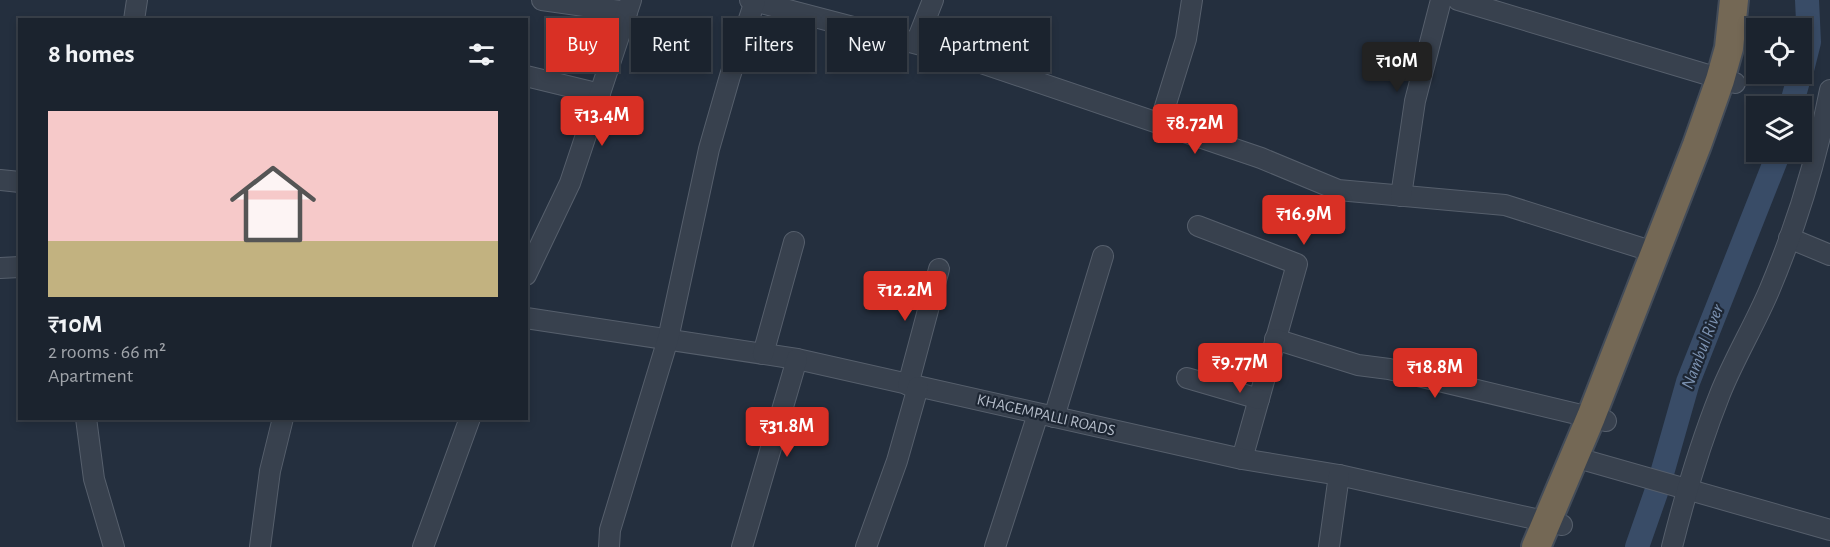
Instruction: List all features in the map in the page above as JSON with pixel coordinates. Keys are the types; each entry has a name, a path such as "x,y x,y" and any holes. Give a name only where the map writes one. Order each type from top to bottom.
{"highway":[{"path":"1536,547 1554,530 1598,419 1708,160 1728,82 1734,0"},
{"path":"1598,419 1654,252 1746,37 1750,0"}],"street":[{"path":"134,18 137,0"},
{"path":"528,266 533,245 570,183 629,6 542,0"},
{"path":"916,43 933,0"},
{"path":"1160,123 1186,39 1192,0"},
{"path":"1401,196 1413,110 1441,0"},
{"path":"1458,0 1728,82"},
{"path":"609,547 610,530 667,339 709,149 752,1 788,5 952,53 1261,158 1338,190 1505,205 1654,252"},
{"path":"528,76 600,94"},
{"path":"1672,547 1687,488 1720,393 1768,292 1789,238 1821,137 1830,90"},
{"path":"0,180 18,182"},
{"path":"1198,226 1297,264 1242,459"},
{"path":"1789,238 1830,255"},
{"path":"762,354 794,242"},
{"path":"995,547 1046,415 1103,256"},
{"path":"0,268 18,267"},
{"path":"866,547 897,461 939,269"},
{"name":"KHAGEMPALLI ROADS","path":"528,318 797,359 1242,459 1339,475 1554,530"},
{"path":"1275,339 1358,365 1389,369 1598,419"},
{"path":"742,547 797,359"},
{"path":"1187,378 1259,399"},
{"path":"86,420 94,479 114,547"},
{"path":"260,547 270,471 283,420"},
{"path":"423,547 469,420"},
{"path":"1581,460 1830,530"},
{"path":"1329,547 1339,475"}],"waterway":[{"name":"Nambul River","path":"1807,0 1808,18"},
{"name":"Nambul River","path":"1794,96 1797,84"},
{"name":"Nambul River","path":"1637,547 1659,484 1688,382 1775,162"}]}
